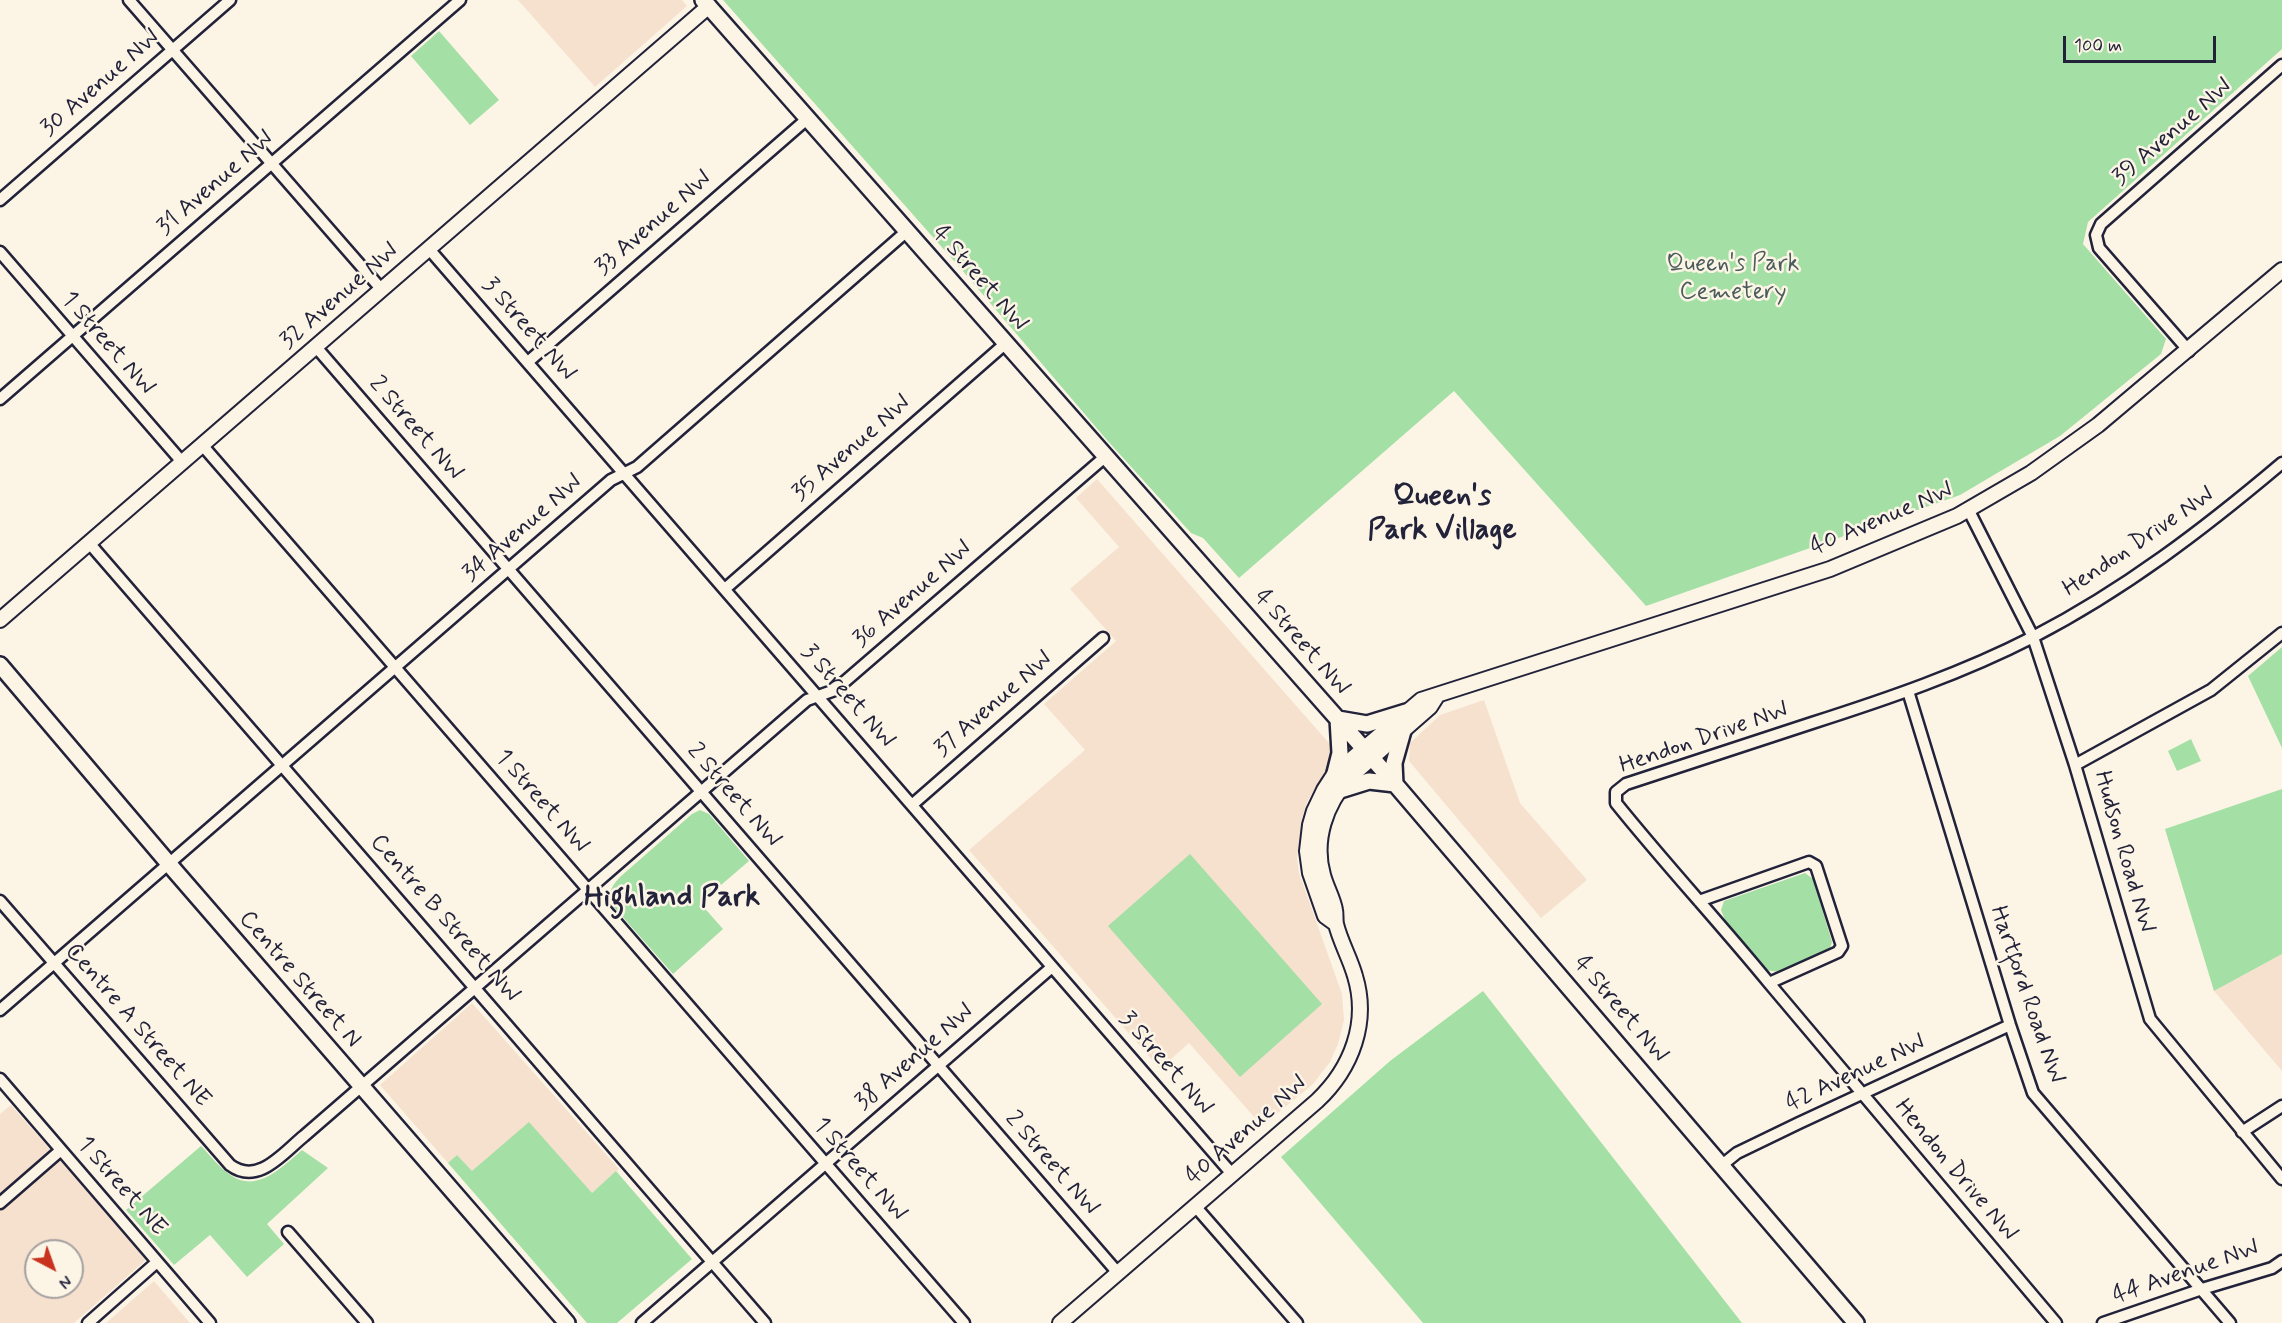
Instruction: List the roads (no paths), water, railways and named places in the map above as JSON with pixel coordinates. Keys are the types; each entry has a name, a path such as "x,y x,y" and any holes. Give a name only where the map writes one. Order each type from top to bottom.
{"main road":[{"name":"4 Street NW","path":"706,3 1368,753 1856,1323"},
{"name":"Centre Street N","path":"0,665 168,864 567,1323"},
{"path":"1335,773 1340,753 1338,719 1366,724 1406,712"},
{"path":"1337,791 1369,781 1395,784 1394,763 1403,731"}],"street":[{"path":"129,0 382,290"},
{"name":"30 Avenue NW","path":"0,200 230,0"},
{"name":"31 Avenue NW","path":"0,399 460,0"},
{"name":"32 Avenue NW","path":"0,620 429,249 706,3"},
{"name":"39 Avenue NW","path":"2189,351 2099,248 2096,235 2101,224 2282,65"},
{"name":"33 Avenue NW","path":"529,361 807,119"},
{"name":"34 Avenue NW","path":"0,1010 611,480 637,466 907,231"},
{"name":"3 Street NW","path":"429,249 529,361 1232,1174"},
{"name":"1 Street NW","path":"0,252 183,463"},
{"name":"40 Avenue NW","path":"1060,1323 1327,1092 1350,1057 1358,1030 1359,994 1336,924 1336,911 1323,876 1319,852 1323,824 1337,791 1406,712 1421,700 1830,569 1968,509 2064,451 2189,351 2282,270"},
{"name":"35 Avenue NW","path":"726,588 1006,343"},
{"name":"2 Street NW","path":"316,347 1118,1273"},
{"name":"1 Street NW","path":"203,446 964,1323"},
{"name":"36 Avenue NW","path":"246,1173 256,1172 266,1167 807,700 835,690 1106,456"},
{"name":"Hendon Drive NW","path":"2056,1323 1616,803 1616,792 1626,784 1908,691 2033,637 2111,594 2150,567 2234,504 2282,463"},
{"name":"Hudson Road NW","path":"1968,509 2033,637 2075,765 2150,1019 2282,1179"},
{"name":"Centre B Street NW","path":"90,544 765,1323"},
{"path":"2075,765 2211,690 2282,633"},
{"name":"37 Avenue NW","path":"913,804 1103,638"},
{"name":"Hartford Road NW","path":"1908,691 2010,1025 2033,1092 2230,1323"},
{"name":"40 Avenue NW","path":"1336,924 1325,916 1310,873 1307,851 1314,812 1335,773 1403,731 1430,707 1437,696"},
{"path":"1699,901 1809,862 1816,866 1842,946 1838,952 1769,983"},
{"name":"Centre A Street NE","path":"0,901 230,1165 246,1173"},
{"name":"38 Avenue NW","path":"642,1323 1052,967"},
{"name":"42 Avenue NW","path":"1722,1165 1737,1153 2010,1025"},
{"name":"1 Street NE","path":"0,1079 210,1323"},
{"path":"2242,1132 2282,1106"},
{"path":"0,1203 61,1150"},
{"path":"1195,1206 1294,1322"},
{"path":"288,1232 367,1323"},
{"name":"44 Avenue NW","path":"2103,1323 2272,1268 2282,1261"},
{"path":"88,1323 157,1262"}],"district":[{"name":"Queen's Park Village","path":"1442,515"},
{"name":"Highland Park","path":"672,899"}],"park label":[{"name":"Queen's Park Cemetery","path":"1733,279"}]}
